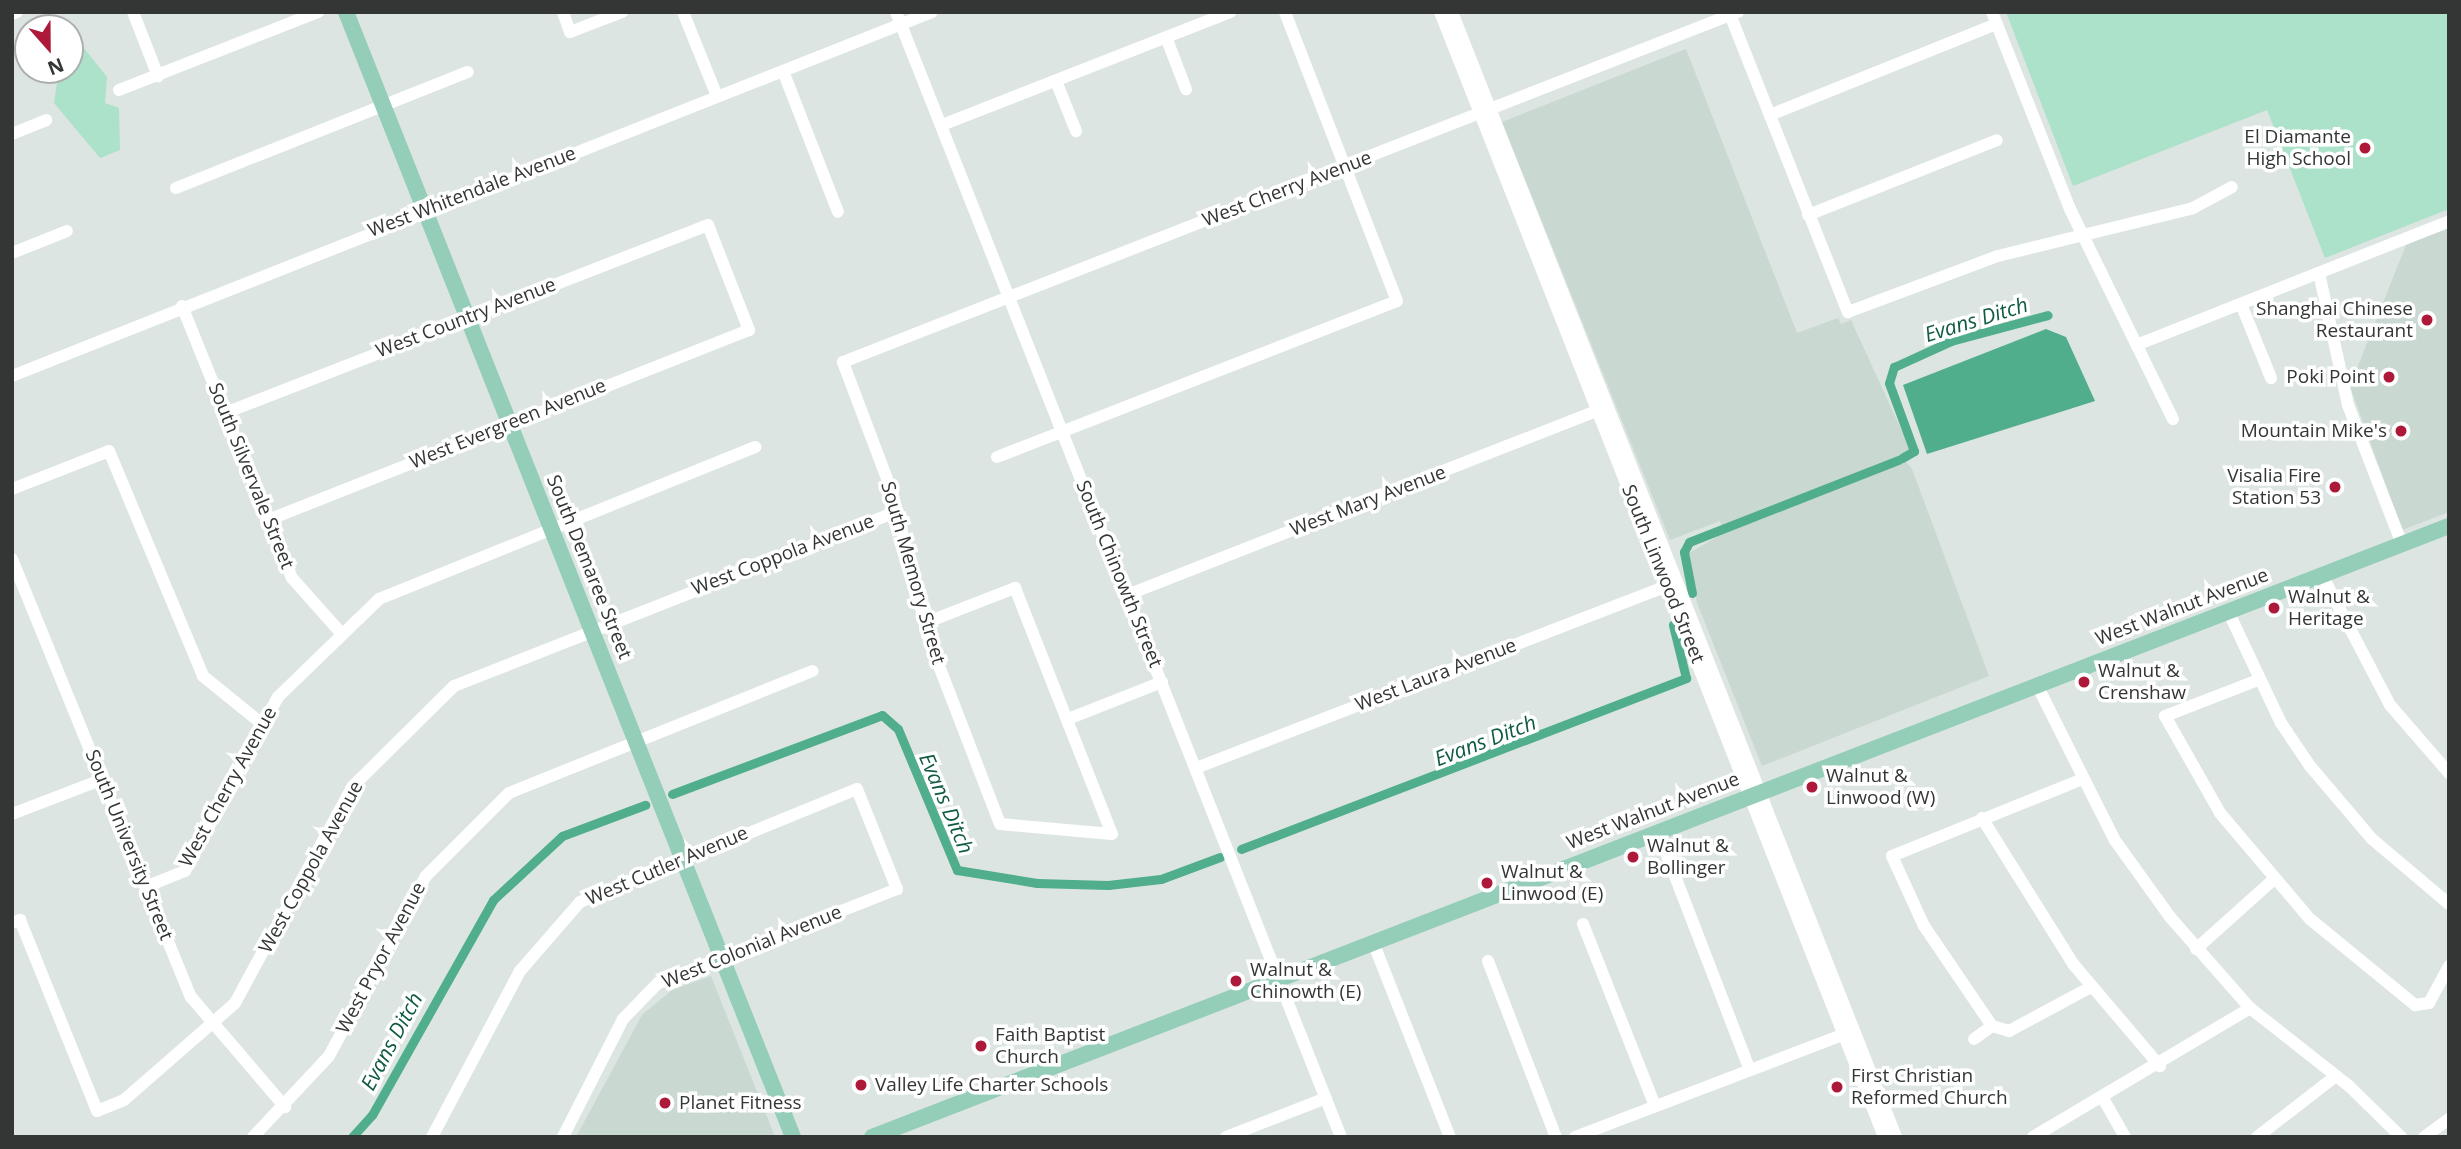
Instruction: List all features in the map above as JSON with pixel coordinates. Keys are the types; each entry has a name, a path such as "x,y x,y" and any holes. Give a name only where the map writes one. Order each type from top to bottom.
{"main road":[{"name":"South Demaree Street","path":"346,12 793,1137"},
{"name":"West Walnut Avenue","path":"872,1137 2449,526"}],"street":[{"path":"12,14 17,12"},
{"path":"133,12 158,76"},
{"path":"119,90 318,12"},
{"path":"563,12 570,32 622,12"},
{"path":"683,12 717,96"},
{"name":"West Whitendale Avenue","path":"12,376 424,210 783,71 899,18 932,12"},
{"path":"942,125 1231,12"},
{"path":"996,457 1397,301 1347,166 1285,12"},
{"name":"South Linwood Street","path":"1440,12 1485,112 1849,1032 1896,1137"},
{"name":"South Linwood Street","path":"1452,12 1485,112"},
{"path":"1732,13 1808,215 1848,312 1998,256 2084,238 2193,208 2232,187"},
{"name":"West Cherry Avenue","path":"843,362 1732,13"},
{"name":"South Chinowth Street","path":"899,18 1341,1137"},
{"path":"1770,115 1994,18 2084,238 2139,344 2173,419"},
{"path":"1166,37 1186,89"},
{"path":"783,71 838,212"},
{"path":"176,188 468,72"},
{"path":"1056,81 1076,131"},
{"path":"12,134 46,120"},
{"path":"1808,215 1997,140"},
{"path":"2139,344 2449,221"},
{"name":"West Country Avenue","path":"225,413 708,225 749,330"},
{"path":"12,253 67,231"},
{"path":"2319,273 2348,404 2402,544"},
{"path":"2241,304 2270,378"},
{"name":"South Silvervale Street","path":"182,306 268,520 301,594 341,633"},
{"name":"West Evergreen Avenue","path":"268,520 509,422 749,330"},
{"name":"South Memory Street","path":"843,362 898,511 925,623 1000,824 1112,834 1068,719"},
{"name":"West Mary Avenue","path":"1127,595 1603,408"},
{"name":"West Cherry Avenue","path":"145,887 185,871 262,724 289,684 341,633 391,591 755,447"},
{"path":"12,489 109,451 203,676 262,724"},
{"name":"West Coppola Avenue","path":"16,922 97,1111 138,1093 212,1026 242,993 361,776 454,686 591,629 898,511"},
{"name":"South University Street","path":"12,559 191,997 212,1026 285,1107"},
{"path":"2322,575 2390,705 2449,773"},
{"name":"West Laura Avenue","path":"1196,768 1672,584"},
{"path":"925,623 1015,588 1068,719 1162,682"},
{"path":"2228,611 2258,680 2281,723 2337,800 2407,872 2449,904"},
{"name":"West Pryor Avenue","path":"253,1137 285,1107 329,1056 414,894 443,857 521,785 812,671"},
{"path":"2258,680 2165,716 2220,813 2273,880 2361,965 2423,1006 2449,966"},
{"path":"2037,685 2080,780 2129,861 2196,949 2250,1008 2336,1076 2401,1137"},
{"path":"12,814 103,779"},
{"path":"2080,780 1892,856 1924,926 1992,1026 2009,1031 2091,987"},
{"name":"West Cutler Avenue","path":"432,1137 520,971 554,925 608,887 857,789 897,889"},
{"path":"1982,818 2033,907 2091,987 2160,1066"},
{"path":"1658,832 1750,1070"},
{"path":"2196,949 2273,880"},
{"name":"West Colonial Avenue","path":"564,1137 641,996 721,957 897,889"},
{"path":"1583,924 1655,1106"},
{"path":"1373,942 1450,1137"},
{"path":"1489,961 1556,1137"},
{"path":"2032,1137 2104,1100 2250,1008"},
{"path":"1973,1039 1992,1026"},
{"path":"1575,1137 1849,1032"},
{"name":"South Linwood Street","path":"1849,1032 1884,1137"},
{"path":"2257,1137 2336,1076"},
{"path":"1226,1137 1326,1098"},
{"path":"2104,1100 2125,1137"},
{"path":"2424,1137 2449,1119"}],"shaded area":[{"name":"El Diamante High School","path":"2006,12 2449,12 2449,209 2325,258 2267,110 2073,186"},
{"path":"84,48 107,77 105,103 119,108 120,150 100,158 54,103 57,84 84,84"},
{"path":"1686,49 1797,333 1838,318 1841,324 1851,320 1911,451 1900,455 1912,469 1989,676 1762,766 1697,603 1689,553 1724,533 1720,521 1670,540 1502,122"},
{"path":"2449,228 2449,512 2402,530 2350,386 2406,245"},
{"path":"2046,329 2066,337 2095,401 1927,454 1903,385"},
{"path":"711,976 775,1137 576,1137 642,1015 672,990"}],"waterway":[{"name":"Evans Ditch","path":"1902,458 1914,451 1889,383 1894,367 1951,341 2048,315"},
{"name":"Evans Ditch","path":"1692,593 1684,552 1689,542 1898,460"},
{"name":"Evans Ditch","path":"1241,849 1686,678 1673,625"},
{"name":"Evans Ditch","path":"672,794 882,715 898,729 957,870 1037,883 1108,885 1161,879 1220,857"},
{"name":"Evans Ditch","path":"352,1137 372,1115 493,900 562,836 645,805"}],"place":[{"name":"El Diamante High School","path":"2365,148"},
{"name":"Shanghai Chinese Restaurant","path":"2427,320"},
{"name":"Poki Point","path":"2389,377"},
{"name":"Mountain Mike's","path":"2401,431"},
{"name":"Visalia Fire Station 53","path":"2335,487"},
{"name":"Walnut & Heritage","path":"2274,608"},
{"name":"Walnut & Crenshaw","path":"2084,682"},
{"name":"Walnut & Linwood (W)","path":"1812,787"},
{"name":"Walnut & Bollinger","path":"1633,857"},
{"name":"Walnut & Linwood (E)","path":"1487,883"},
{"name":"Walnut & Chinowth (E)","path":"1236,981"},
{"name":"Faith Baptist Church","path":"981,1046"},
{"name":"Valley Life Charter Schools","path":"861,1085"},
{"name":"First Christian Reformed Church","path":"1837,1087"},
{"name":"Planet Fitness","path":"665,1103"}]}
